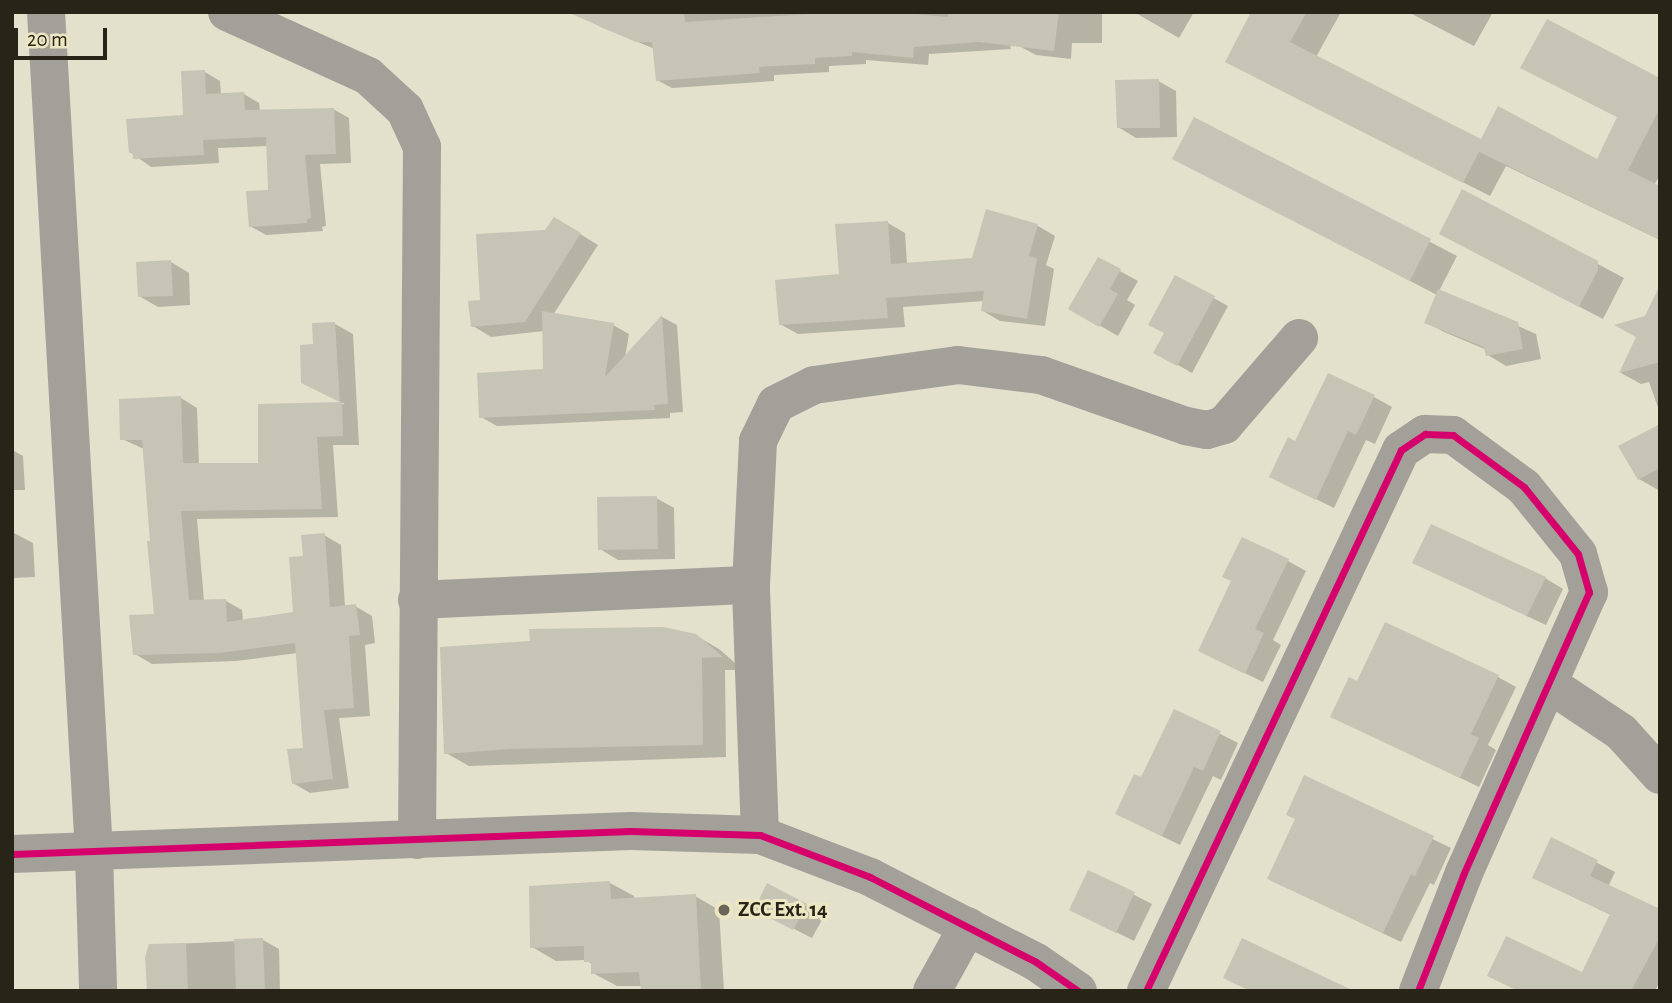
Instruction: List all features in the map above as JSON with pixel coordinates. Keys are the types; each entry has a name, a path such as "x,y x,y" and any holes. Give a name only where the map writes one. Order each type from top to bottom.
{"street":[{"path":"46,12 94,853 98,991"},
{"path":"227,12 368,76 405,110 422,147 417,840"},
{"path":"760,835 751,585 758,441 776,404 814,385 958,365 1041,375 1186,426 1207,430 1224,425 1299,338"},
{"path":"1146,991 1401,450 1425,434 1453,436 1524,487 1578,554 1589,592 1464,873 1431,985"},
{"path":"417,600 751,585"},
{"path":"1549,684 1621,732 1660,775"},
{"path":"12,854 631,831 760,835 870,877 1037,962 1078,991"},
{"path":"932,991 968,926"}],"building":[{"path":"567,12 684,12 685,22 837,12 894,12 948,17 948,12 1059,12 1054,51 979,42 914,47 913,58 852,52 852,56 815,58 815,64 759,67 760,73 656,81 652,42 636,42"},
{"path":"1251,12 1307,12 1290,42 1481,139 1498,106 1597,159 1617,117 1520,68 1547,19 1660,78 1660,108 1628,170 1660,186 1660,240 1479,152 1463,183 1225,62"},
{"path":"205,70 206,94 244,92 245,110 334,108 336,154 305,155 311,218 307,219 307,223 249,227 246,191 268,190 266,137 203,140 204,155 133,159 133,153 129,153 126,119 183,115 181,71"},
{"path":"1159,79 1160,128 1117,128 1115,80"},
{"path":"1194,117 1431,239 1410,281 1172,159"},
{"path":"1462,189 1598,261 1598,270 1579,307 1439,234"},
{"path":"986,209 1038,224 1029,256 1037,258 1027,319 981,311 984,291 886,298 888,318 779,325 775,280 839,274 835,224 888,221 891,264 972,258"},
{"path":"554,217 581,233 525,322 471,327 468,301 480,300 476,234 545,230"},
{"path":"1098,257 1121,269 1110,289 1118,294 1099,327 1068,309"},
{"path":"171,260 173,296 138,297 136,262"},
{"path":"1175,275 1215,296 1177,366 1153,353 1164,333 1148,325"},
{"path":"1660,285 1660,362 1619,373 1636,337 1614,325 1645,316"},
{"path":"1438,289 1518,322 1523,349 1486,356 1484,347 1424,323"},
{"path":"542,311 614,323 605,377 662,315 668,404 654,405 655,410 479,418 477,373 543,369"},
{"path":"335,322 340,402 301,383 300,345 313,344 312,323"},
{"path":"1328,373 1375,395 1356,435 1348,431 1316,500 1269,477 1288,437 1295,441"},
{"path":"181,396 183,463 258,463 258,404 342,402 343,436 317,437 322,509 181,511 189,600 226,599 227,622 293,612 289,557 303,556 301,535 325,533 330,607 356,604 360,635 349,636 354,708 324,710 333,779 292,784 287,749 303,748 295,643 219,653 133,655 129,615 154,614 142,440 120,440 119,399"},
{"path":"1660,424 1660,468 1638,480 1618,446"},
{"path":"657,496 658,549 598,550 597,497"},
{"path":"1431,524 1546,577 1527,616 1412,563"},
{"path":"1242,537 1289,559 1255,629 1264,633 1245,674 1198,651 1231,581 1222,577"},
{"path":"1385,622 1499,675 1471,734 1479,738 1460,778 1330,717 1349,677 1357,681"},
{"path":"663,627 696,634 723,657 702,658 703,745 510,749 444,754 440,647 530,641 529,629"},
{"path":"1174,709 1221,731 1203,771 1194,767 1162,836 1115,814 1134,774 1141,777"},
{"path":"1304,775 1434,836 1415,876 1411,874 1383,933 1267,879 1295,819 1286,815"},
{"path":"1551,837 1598,860 1590,876 1660,909 1660,937 1631,991 1518,991 1487,976 1506,936 1582,972 1610,914 1532,878"},
{"path":"1088,870 1135,892 1116,933 1069,910"},
{"path":"610,881 611,899 696,894 701,991 641,991 639,972 591,974 591,962 584,962 584,946 530,948 529,886"},
{"path":"767,883 807,904 793,930 754,910"},
{"path":"263,938 265,991 236,991 234,939"},
{"path":"1242,938 1354,991 1250,991 1223,978"},
{"path":"186,943 188,990 147,991 145,957 149,944"}],"cycle path":[{"path":"1146,991 1401,450 1425,434 1453,435 1524,487 1578,554 1589,592 1464,873 1418,991"},
{"path":"12,854 631,831 760,835 870,877 1036,962 1078,991"}],"place":[{"name":"ZCC Ext. 14","path":"724,910"}]}
